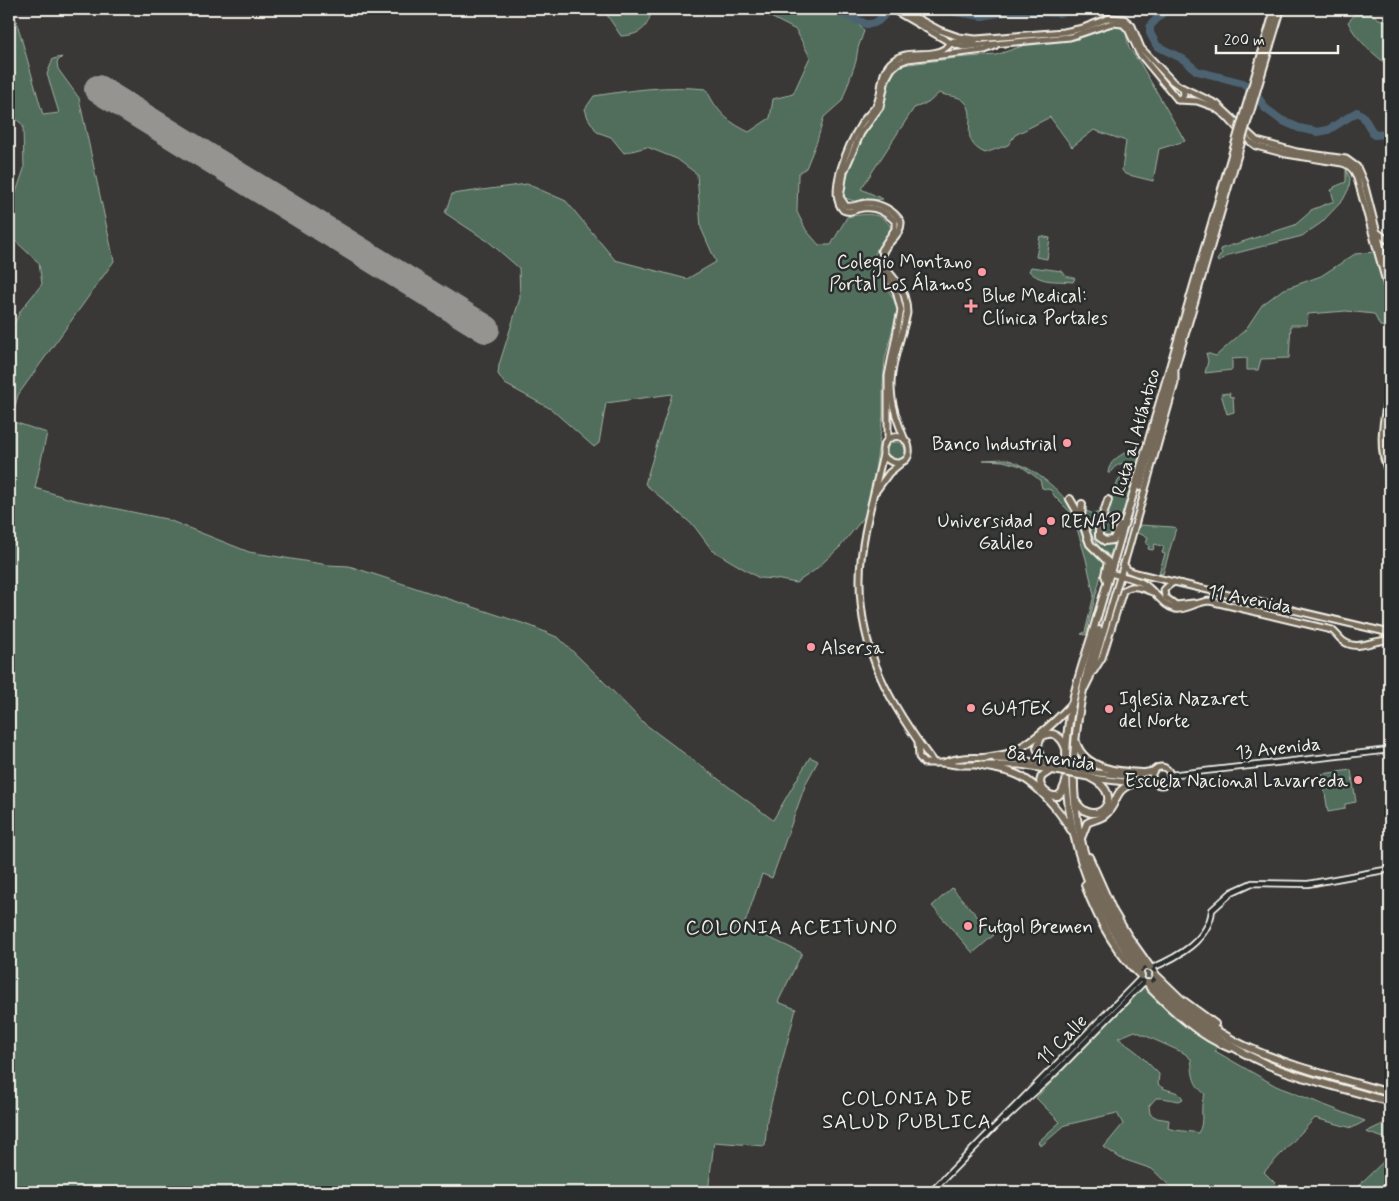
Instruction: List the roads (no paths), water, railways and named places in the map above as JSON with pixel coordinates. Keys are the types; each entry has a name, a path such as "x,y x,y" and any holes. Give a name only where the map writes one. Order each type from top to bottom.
{"highway":[{"path":"1268,44 1275,9"},
{"path":"1268,44 1281,9"},
{"name":"Ruta al Atlántico","path":"1099,630 1080,698 1075,737 1073,780 1080,843 1079,856 1094,896 1106,920 1121,944 1141,966 1114,924 1104,904 1090,873 1080,843 1070,814 1067,754 1072,703 1268,44"},
{"name":"Ruta al Atlántico","path":"1140,487 1224,189"},
{"path":"1070,499 1081,518 1090,544 1108,562 1105,575 1107,583"},
{"path":"1108,500 1102,510 1099,537 1105,541 1112,540 1127,514"},
{"path":"1081,518 1082,504"},
{"path":"983,758 1009,753 1026,743 1053,723 1072,703"},
{"path":"1067,754 1065,745 1060,737 1051,734 1044,735 1038,741 1037,748 1041,758 1049,767 1042,777 1040,784 1045,792 1050,796 1056,797 1060,795 1067,778"},
{"path":"1075,737 1078,749 1091,762 1115,770 1142,773"},
{"path":"978,765 1012,772 1029,781 1061,815 1092,862 1113,911 1128,936 1151,967"},
{"path":"1074,798 1083,810 1090,813 1099,812 1104,808 1108,801 1107,790 1101,782 1089,776"},
{"path":"1080,843 1086,823 1105,815 1121,790 1129,784 1138,782"},
{"path":"1079,856 1084,883 1098,914 1116,945 1150,979 1242,1041 1245,1047 1278,1060 1390,1093"},
{"path":"1150,979 1150,988 1168,1006 1200,1032 1229,1048 1238,1049 1280,1069 1390,1102"}],"main road":[{"path":"892,9 899,10 939,30 972,39 1064,32 1083,28 1109,18 1122,18 1126,20 1132,26 1139,45 1153,63 1172,81 1225,109 1259,142 1290,151 1343,158 1351,164 1362,184 1390,283"},
{"path":"899,10 954,44 965,47 1070,37 1112,22 1122,23 1128,29 1139,53 1178,100 1197,101 1214,107 1226,116 1256,146 1286,154 1351,164"},
{"path":"888,439 887,382 902,310 898,296 880,264 879,258 880,250 894,232 896,224 891,217 874,208 844,211 837,202 840,172 860,126 876,106 882,80 889,65 901,56 943,51 954,44 954,41 974,42 982,39"},
{"path":"948,54 954,44"},
{"path":"874,496 883,479 905,461 909,453 908,444 894,410 891,385 894,364 907,313 907,305 904,292 885,267 882,259 885,249 900,230 901,222 892,212 873,203 846,206 840,197 844,172 864,127 880,107 886,79 892,68 904,60 985,50 1002,44"},
{"path":"1178,100 1184,95 1183,88"},
{"path":"1362,184 1371,229 1390,296"},
{"path":"1371,229 1390,242"},
{"name":"Ruta al Atlántico","path":"1080,698 1090,678 1169,407 1175,383 1175,366"},
{"path":"1390,385 1382,440 1385,463 1390,475"},
{"path":"905,440 898,437 888,439 883,445 883,454 863,546 860,572 860,600 864,626 876,668 887,695 934,763"},
{"path":"883,454 888,461 901,463"},
{"name":"11 Avenida","path":"1124,564 1132,572 1313,613 1390,633"},
{"name":"11 Avenida","path":"1110,574 1141,582 1167,605 1174,608 1183,609 1196,603 1210,601 1332,630 1344,641 1354,645 1390,640"},
{"path":"1174,582 1164,590 1165,598 1176,605 1196,603"},
{"path":"1090,678 1102,658 1123,591 1127,588 1135,587 1157,595"},
{"name":"8a Avenida","path":"918,740 919,758 924,764 1049,767"},
{"name":"8a Avenida","path":"943,763 962,758 1021,760 1089,776 1138,782 1154,781"},
{"path":"1162,767 1167,770 1169,775 1168,780 1164,784 1154,781 1152,776 1153,771 1162,767"},
{"name":"8a Avenida","path":"1089,776 1116,776 1153,771"}],"street":[{"name":"13 Avenida","path":"1169,775 1390,750"},
{"path":"1150,979 1143,969 1165,962 1189,947 1201,936 1209,924 1212,910 1232,892 1252,883 1308,884 1390,869"},
{"path":"1150,979 1165,962"},
{"path":"1150,979 1151,967"},
{"name":"11 Calle","path":"931,1192 1016,1104 1150,979"}],"waterway":[{"path":"831,9 866,24 877,22 889,9"},
{"path":"947,9 982,16 1010,11 1058,13 1085,9"},
{"path":"1166,9 1150,26 1150,33 1157,46 1183,59 1197,71 1243,83 1254,91 1265,108 1281,120 1299,128 1318,132 1328,130 1357,112 1363,116 1374,135 1390,134"}],"tunnel":[{"path":"1099,630 1140,487"},
{"path":"1142,964 1158,982"},
{"path":"1139,968 1154,985"}],"place":[{"name":"Colegio Montano Portal Los Álamos","path":"982,272"},
{"name":"Blue Medical: Clínica Portales","path":"971,306"},
{"name":"Banco Industrial","path":"1067,443"},
{"name":"RENAP","path":"1051,521"},
{"name":"Universidad Galileo","path":"1043,531"},
{"name":"Alsersa","path":"811,647"},
{"name":"GUATEX","path":"971,708"},
{"name":"Iglesia Nazaret del Norte","path":"1109,709"},
{"name":"Escuela Nacional Lavarreda","path":"1358,780"},
{"name":"Futgol Bremen","path":"968,926"}],"district":[{"name":"COLONIA ACEITUNO","path":"792,927"},
{"name":"COLONIA DE SALUD PUBLICA","path":"907,1110"}]}
